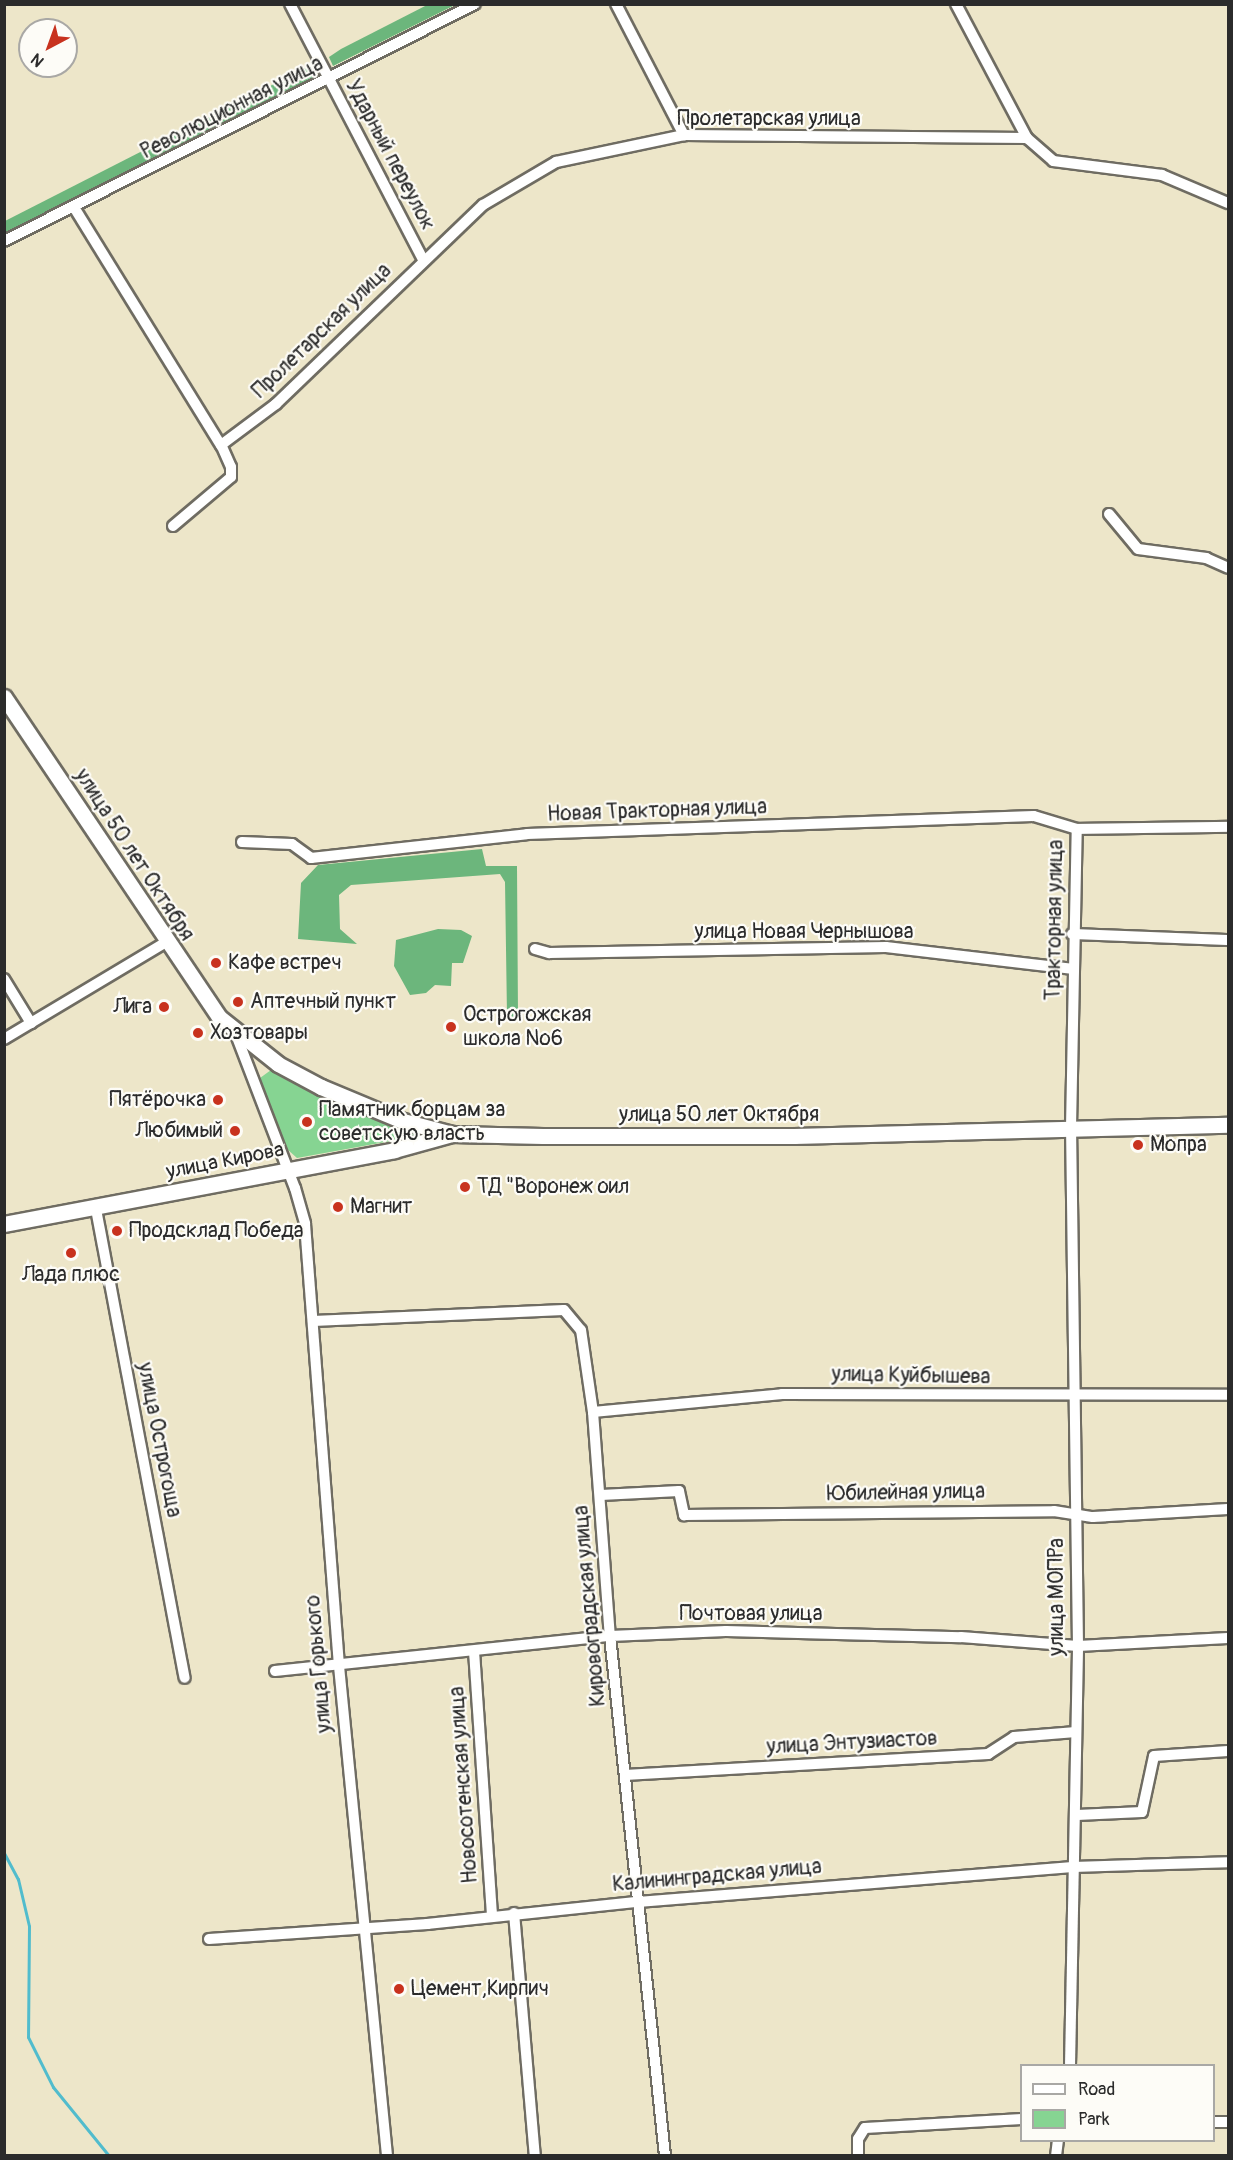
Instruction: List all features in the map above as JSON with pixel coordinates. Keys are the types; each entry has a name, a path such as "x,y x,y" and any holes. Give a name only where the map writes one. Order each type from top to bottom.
{"main road":[{"name":"улица 50 лет Октября","path":"4,697 209,1006 235,1032 278,1064 366,1107 452,1134 794,1136 1228,1125"},
{"name":"улица Кирова","path":"4,1224 96,1209 288,1171 452,1134"}],"street":[{"name":"Ударный переулок","path":"290,4 328,81 423,259"},
{"name":"Революционная улица","path":"4,241 75,209 475,4"},
{"path":"616,4 684,135"},
{"path":"956,4 1028,138 1053,161 1162,175 1228,203"},
{"name":"Пролетарская улица","path":"221,445 276,404 379,308 423,259 483,205 556,162 684,135 1028,138"},
{"path":"75,209 221,445 231,467 231,477 173,526"},
{"path":"1109,514 1138,549 1206,558 1228,568"},
{"name":"Новая Тракторная улица","path":"242,842 292,844 310,858 526,834 1034,816 1077,829"},
{"name":"Тракторная улица","path":"1071,1128 1074,969 1072,934 1077,829 1228,827"},
{"path":"1072,934 1228,940"},
{"path":"4,1039 166,942"},
{"name":"улица Новая Чернышова","path":"535,949 549,953 886,947 1074,969"},
{"path":"4,979 31,1023"},
{"name":"улица 50 лет Октября","path":"235,1032 288,1171"},
{"name":"улица МОПРа","path":"1070,2064 1073,1867 1077,1815 1078,1646 1071,1128"},
{"name":"улица Горького","path":"288,1171 305,1224 339,1666 387,2156"},
{"name":"улица Острогоща","path":"96,1209 185,1678"},
{"name":"Кировоградская улица","path":"313,1321 564,1310 580,1330 593,1412 610,1636 665,2156"},
{"name":"улица Куйбышева","path":"593,1412 782,1394 1074,1397 1228,1395"},
{"name":"Юбилейная улица","path":"601,1495 679,1491 684,1515 1054,1511 1093,1517 1228,1509"},
{"name":"Почтовая улица","path":"275,1671 610,1636 726,1630 961,1637 1078,1646 1228,1638"},
{"name":"Новосотенская улица","path":"474,1651 492,1916"},
{"name":"улица Энтузиастов","path":"625,1775 988,1754 1014,1737 1076,1732"},
{"path":"1077,1815 1142,1812 1154,1756 1228,1752"},
{"name":"Калининградская улица","path":"209,1939 1073,1867 1228,1862"},
{"path":"514,1913 535,2156"},
{"path":"858,2156 858,2139 865,2128 1020,2119"}],"green space":[{"path":"429,4 455,5 333,66 329,57 341,49"},
{"path":"305,68 312,69 316,78 5,233 5,221"},
{"path":"482,849 486,866 517,866 518,1017 514,1020 507,1016 505,882 500,874 351,885 339,895 340,929 357,944 298,939 301,883 318,865"},
{"path":"438,929 461,930 472,936 463,963 452,963 451,986 435,985 426,993 410,995 394,966 396,940"},
{"path":"271,1070 379,1121 424,1135 297,1158 287,1149 260,1078"}],"waterway":[{"path":"4,1853 18,1879 29,1926 28,2037 53,2087 109,2156"}],"place":[{"name":"Кафе встреч","path":"216,963"},
{"name":"Аптечный пункт","path":"238,1002"},
{"name":"Лига","path":"164,1007"},
{"name":"Острогожская школа №6","path":"451,1027"},
{"name":"Хозтовары","path":"198,1033"},
{"name":"Пятёрочка","path":"218,1100"},
{"name":"Памятник борцам за советскую власть","path":"307,1122"},
{"name":"Любимый","path":"235,1131"},
{"name":"Мопра","path":"1138,1145"},
{"name":"ТД \"Воронеж оил","path":"465,1187"},
{"name":"Магнит","path":"338,1207"},
{"name":"Продсклад Победа","path":"117,1231"},
{"name":"Лада плюс","path":"71,1253"},
{"name":"Цемент,Кирпич","path":"399,1989"}]}
